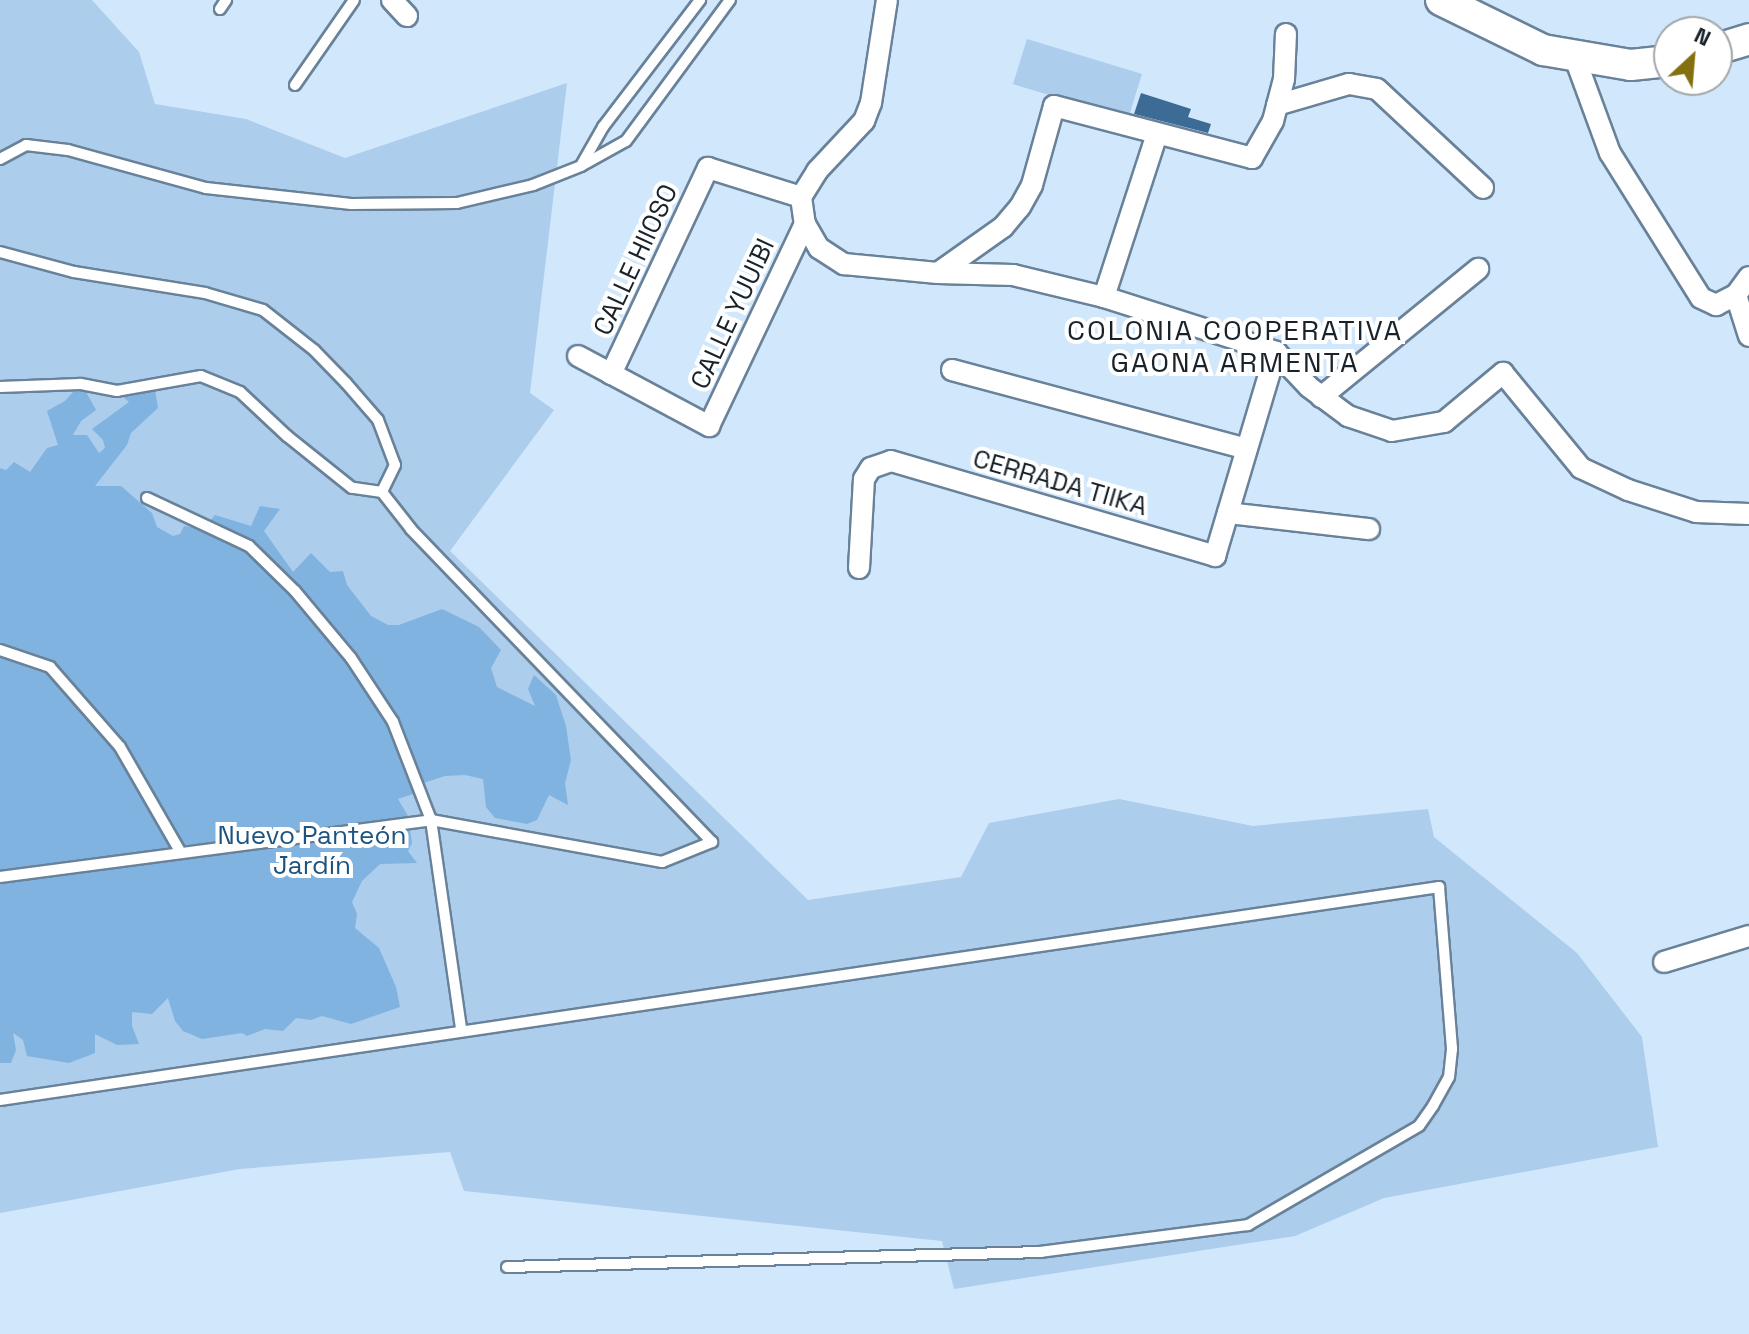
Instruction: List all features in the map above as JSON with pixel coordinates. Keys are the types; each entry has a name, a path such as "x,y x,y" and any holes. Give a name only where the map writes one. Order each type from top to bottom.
{"street":[{"path":"392,0 407,16"},
{"path":"887,0 871,103 864,121 817,171 801,197 805,224 819,248 844,264 938,273 1013,275 1104,297 1276,352 1321,397 1348,416 1392,431 1444,422 1503,373 1581,468 1628,490 1696,512 1749,514"},
{"path":"1441,0 1543,50 1575,58 1631,65 1653,63"},
{"path":"938,273 1003,227 1020,207 1032,185 1054,106 1252,158 1273,121 1284,79 1286,34"},
{"path":"1575,58 1610,153 1701,298 1716,305 1736,295 1749,277"},
{"path":"1277,105 1349,84 1377,89 1483,188"},
{"path":"1104,297 1157,134"},
{"name":"CALLE HIIOSO","path":"611,374 708,168 801,197"},
{"name":"CALLE YUUIBI","path":"611,374 709,426 805,224"},
{"path":"1321,397 1478,269"},
{"path":"1736,295 1749,336"},
{"path":"1276,352 1228,513 1369,529"},
{"path":"578,356 611,374"},
{"path":"952,370 1247,449"},
{"name":"CERRADA TIIKA","path":"859,568 864,479 871,468 891,461 1215,556 1228,513"},
{"path":"1664,962 1749,936"}],"lane":[{"path":"295,85 354,0"},
{"path":"581,166 603,127 700,0"},
{"path":"0,159 26,145 68,150 206,188 351,204 457,203 533,185 581,166 626,141 730,0"},
{"path":"0,252 74,272 205,293 263,310 314,350 378,420 395,465 382,492"},
{"path":"0,387 80,384 117,391 201,376 240,392 287,436 352,488 382,492 411,529 712,842 662,862 431,820 0,877"},
{"path":"147,498 249,546 295,591 351,658 393,722 431,820 461,1029"},
{"path":"0,650 50,667 120,747 181,853"},
{"path":"0,1100 461,1029 1439,887 1452,1049 1449,1077 1433,1106 1419,1126 1248,1225 1041,1252 507,1267"}],"green space":[{"name":"Nuevo Panteón Jardín","path":"0,0 92,0 139,52 155,104 246,119 345,158 567,83 530,393 554,410 450,551 808,900 961,877 989,823 1119,799 1253,826 1428,809 1434,837 1577,953 1642,1037 1658,1147 1384,1198 1295,1236 954,1289 942,1241 464,1191 450,1152 240,1169 0,1213"},
{"path":"1027,39 1142,74 1128,119 1013,84"},
{"path":"81,383 96,410 81,421 73,435 87,435 99,453 105,448 103,440 92,429 129,402 109,385 154,384 158,408 131,433 127,445 95,486 121,486 152,513 157,527 173,536 180,534 184,526 203,529 215,515 251,526 260,506 280,509 264,531 293,572 311,553 330,572 343,571 347,585 371,616 388,625 399,625 442,609 479,627 501,650 491,668 497,687 535,706 528,689 534,675 556,695 566,726 571,760 565,783 568,805 549,795 537,820 527,824 495,818 486,807 483,779 465,775 445,776 420,784 416,793 398,799 408,816 412,843 408,851 417,863 380,864 362,881 352,902 357,914 355,928 379,948 396,987 400,1007 351,1024 322,1016 311,1020 296,1018 283,1031 265,1029 247,1036 242,1033 202,1039 183,1031 175,1021 168,998 152,1014 132,1012 132,1026 139,1044 117,1045 95,1034 95,1053 69,1063 27,1056 23,1040 13,1033 16,1050 11,1063 0,1063 0,468 6,470 14,462 30,472 47,448 58,445 47,411 65,401"}],"building":[{"path":"1141,93 1191,109 1188,117 1211,124 1208,133 1134,114"}],"district":[{"name":"COLONIA COOPERATIVA GAONA ARMENTA","path":"1235,346"}]}
